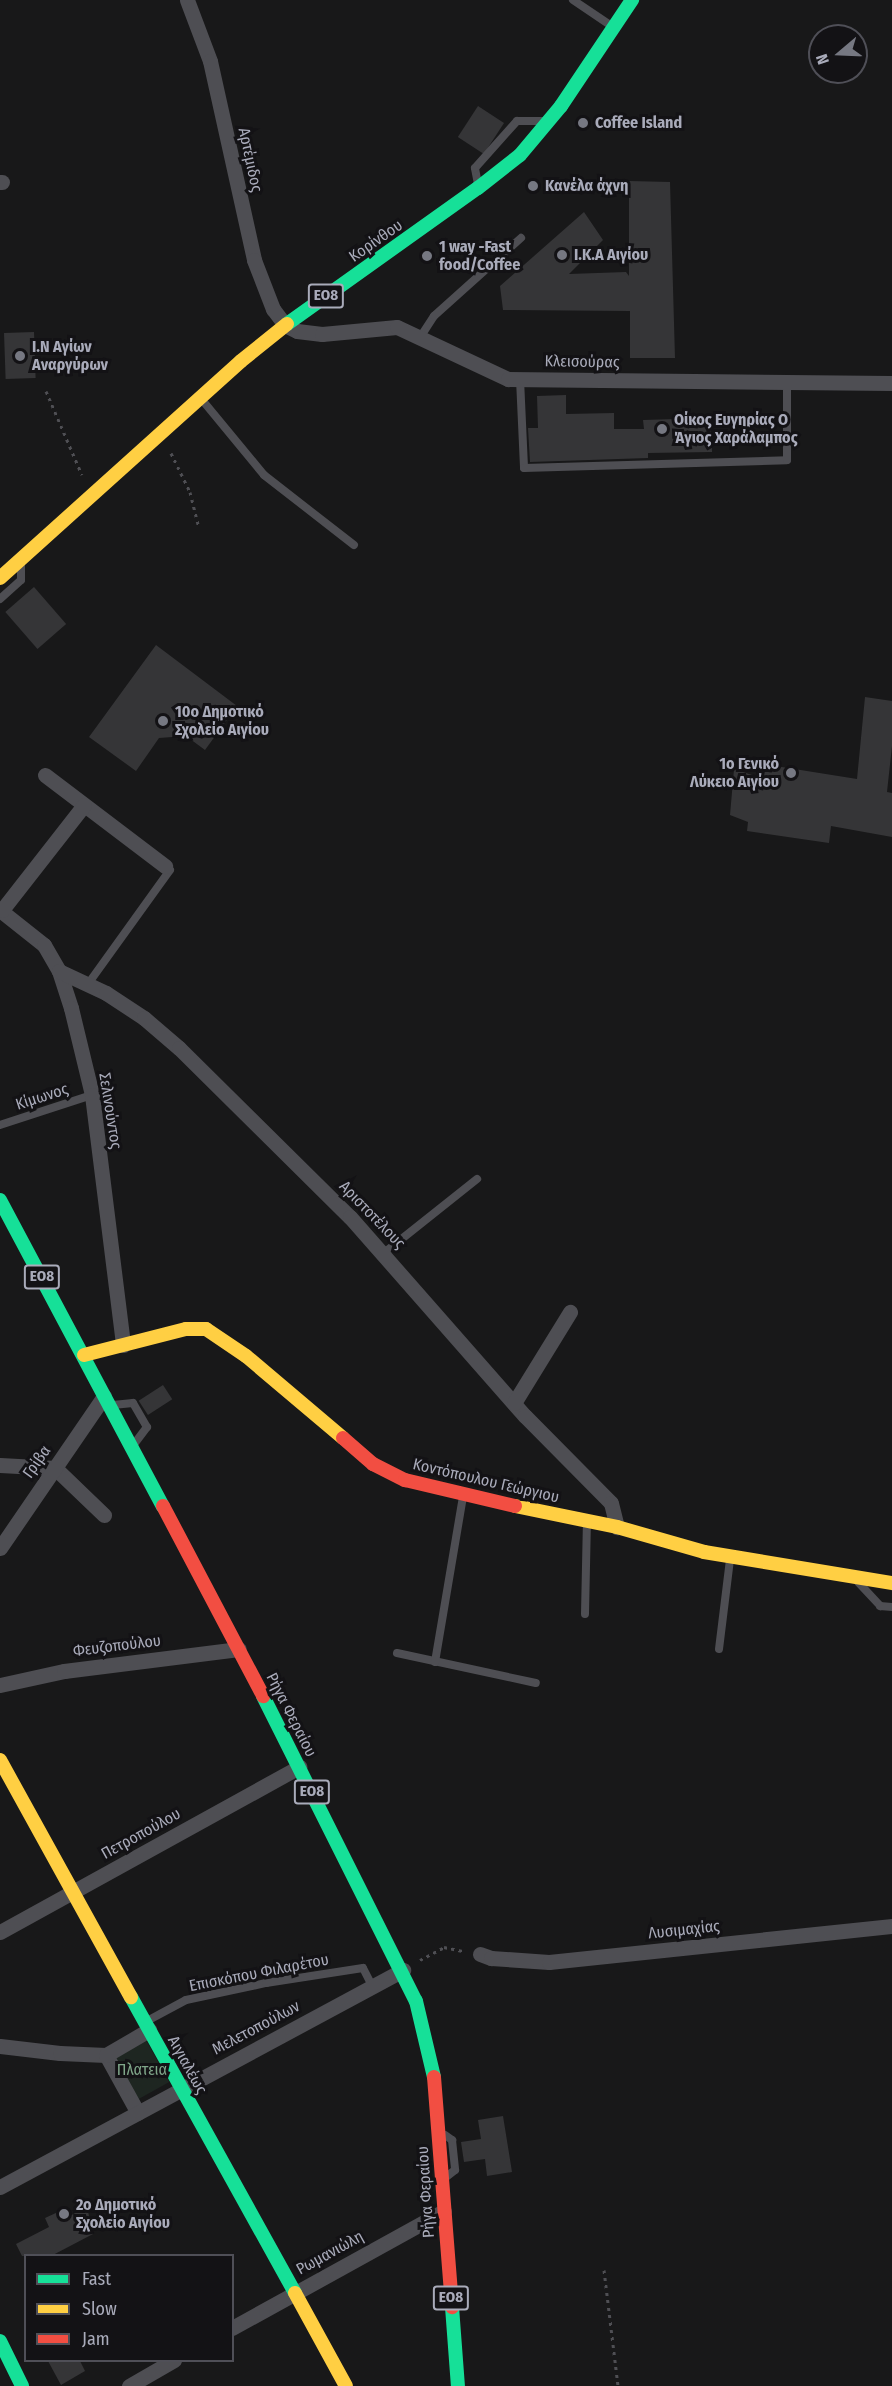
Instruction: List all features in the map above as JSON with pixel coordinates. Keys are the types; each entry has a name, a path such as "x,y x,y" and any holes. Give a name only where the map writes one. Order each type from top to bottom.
{"main road":[{"name":"Κορίνθου","path":"0,578 200,398 285,326 478,188 520,155 550,121 632,0"},
{"name":"Ρήγα Φεραίου","path":"0,1202 239,1648 403,1970 416,2001 430,2054 458,2386"},
{"name":"Κοντόπουλου Γεώργιου","path":"84,1355 186,1329 206,1329 246,1356 373,1464 405,1480 463,1496 617,1527 684,1548 730,1558 892,1583"},
{"name":"Αιγιαλέως","path":"0,1760 346,2386"},
{"path":"0,2341 22,2386"}],"street":[{"name":"Αρτέμιδος","path":"187,0 210,62 254,260 273,309 285,326"},
{"name":"Κλεισούρας","path":"285,326 297,332 322,334 397,327 421,336 508,379 892,382"},
{"path":"45,775 165,866"},
{"path":"1,910 84,805"},
{"name":"Σελινούντος","path":"1,910 45,945 59,971 76,1026 92,1095 123,1345"},
{"name":"Αριστοτέλους","path":"59,971 88,984 144,1018 179,1048 384,1253 514,1403 611,1503 617,1527"},
{"path":"514,1403 570,1312"},
{"name":"Γρίβα","path":"0,1548 55,1468 107,1401"},
{"path":"0,1465 55,1468 104,1515"},
{"name":"Φευζοπούλου","path":"0,1685 64,1671 239,1648"},
{"name":"Πετροπούλου","path":"0,1932 299,1767"},
{"name":"Λυσιμαχίας","path":"480,1954 491,1958 549,1962 892,1926"},
{"name":"Μελετοπούλων","path":"0,2187 403,1970"},
{"path":"0,2046 60,2053 106,2055 147,2026"},
{"path":"106,2055 138,2113"},
{"name":"Ρωμανιώλη","path":"234,2327 444,2211"},
{"path":"129,2386 172,2362"}],"lane":[{"path":"573,0 614,27"},
{"path":"478,188 475,168 517,122 550,121"},
{"path":"421,336 434,316 521,238"},
{"path":"520,380 524,468 787,460 787,382"},
{"path":"200,398 264,475 354,545"},
{"path":"0,599 21,580 20,561"},
{"path":"88,984 170,870 165,866"},
{"name":"Κίμωνος","path":"0,1125 92,1095"},
{"path":"384,1253 477,1179"},
{"path":"107,1401 133,1403 147,1427 132,1447"},
{"path":"435,1662 463,1496"},
{"path":"585,1614 587,1520"},
{"path":"719,1649 730,1558"},
{"path":"855,1579 880,1606 892,1607"},
{"path":"397,1653 536,1683"},
{"name":"Επισκόπου Φιλαρέτου","path":"147,2026 186,2000 266,1983 363,1968 372,1986"}],"path":[{"path":"45,391 91,496"},
{"path":"161,433 190,492 198,525"},
{"path":"403,1970 444,1947 480,1954"},
{"path":"604,2270 618,2386"}],"green space":[{"name":"Πλατεια","path":"146,2040 169,2082 137,2100 114,2058"}],"building":[{"path":"478,106 504,123 484,154 458,137"},
{"path":"629,181 670,182 675,358 630,358 630,311 503,310 500,286 584,212 603,240 569,274 626,272 629,276"},
{"name":"Ι.Ν Αγίων Αναργύρων","path":"34,332 36,378 6,379 4,333"},
{"name":"Οίκος Ευγηρίας Ο Άγιος Χαράλαμπος","path":"566,395 566,414 614,413 614,429 644,429 643,420 711,418 712,452 648,453 648,458 530,462 528,428 538,428 537,396"},
{"path":"34,587 66,624 37,649 5,612"},
{"name":"10o Δημοτικό Σχολείο Αιγίου","path":"156,645 237,706 205,750 186,736 159,738 136,771 89,737"},
{"name":"1o Γενικό Λύκειο Αιγίου","path":"865,697 892,701 892,746 887,792 892,793 892,837 831,826 829,843 747,831 748,822 730,815 734,769 761,778 763,764 857,779"},
{"path":"163,1385 172,1399 148,1415 139,1401"},
{"path":"503,2116 512,2172 487,2176 485,2159 464,2162 461,2142 481,2139 478,2120"},
{"path":"87,2207 93,2234 55,2254 24,2254 22,2256 16,2244 49,2227 45,2218 58,2212 62,2220"},
{"path":"49,2362 80,2362 85,2371 61,2385"}],"traffic: fast":[{"path":"287,324 478,188 520,155 561,106 632,0"},
{"path":"0,1200 163,1506"},
{"path":"263,1696 416,2001 434,2077"},
{"path":"131,1997 295,2293"},
{"path":"452,2307 458,2386"},
{"path":"0,2341 22,2386"}],"traffic: slow":[{"path":"0,578 241,361 287,324"},
{"path":"84,1355 186,1329 206,1329 246,1356 343,1438"},
{"path":"515,1506 617,1527 704,1552 892,1583"},
{"path":"0,1760 131,1997"},
{"path":"295,2293 346,2386"}],"traffic: jam":[{"path":"343,1438 373,1464 405,1480 515,1506"},
{"path":"163,1506 263,1696"},
{"path":"434,2077 452,2307"}],"place":[{"name":"Coffee Island","path":"583,123"},
{"name":"Κανέλα άχνη","path":"533,186"},
{"name":"Ι.Κ.Α Αιγίου","path":"562,255"},
{"name":"1 way -Fast food/Coffee","path":"427,256"},
{"name":"Ι.Ν Αγίων Αναργύρων","path":"20,356"},
{"name":"Οίκος Ευγηρίας Ο Άγιος Χαράλαμπος","path":"662,429"},
{"name":"10o Δημοτικό Σχολείο Αιγίου","path":"163,721"},
{"name":"1o Γενικό Λύκειο Αιγίου","path":"791,773"},
{"name":"2ο Δημοτικό Σχολείο Αιγίου","path":"64,2214"}]}
